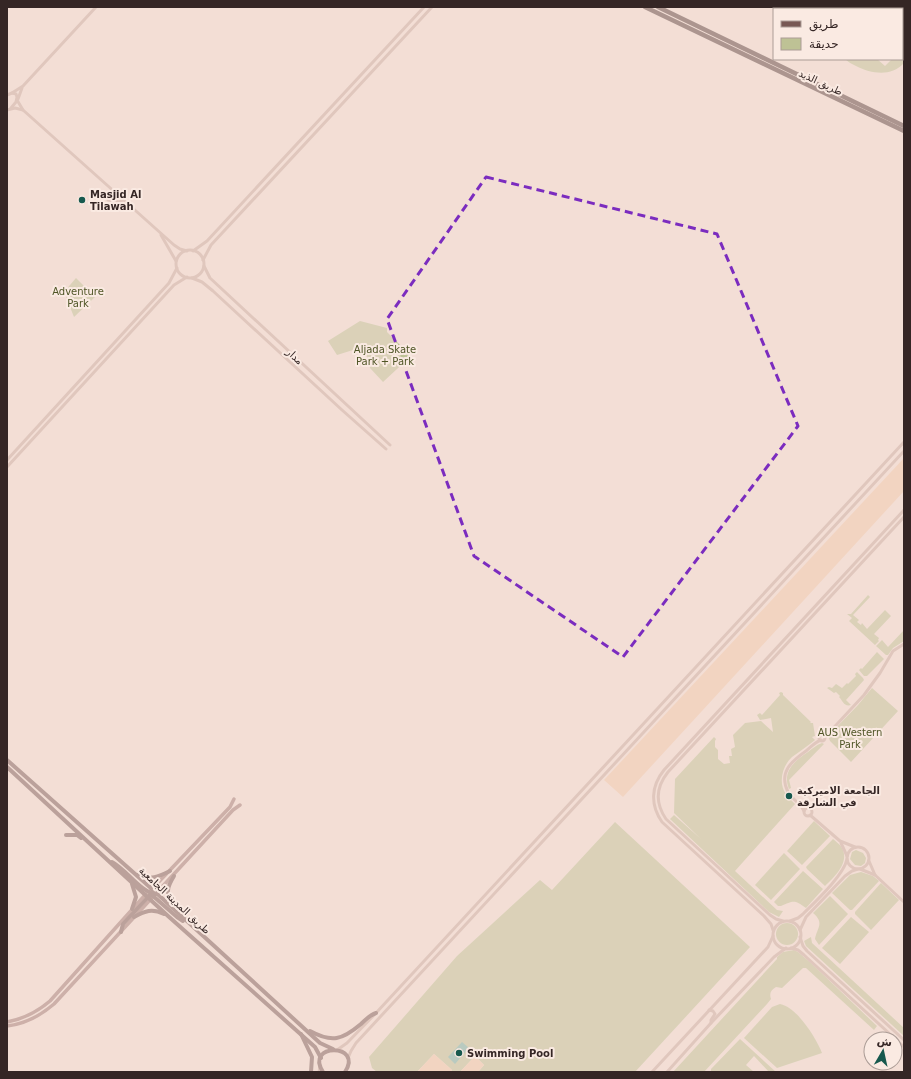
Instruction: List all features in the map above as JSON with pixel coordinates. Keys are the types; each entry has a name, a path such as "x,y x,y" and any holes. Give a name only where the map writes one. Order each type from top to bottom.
{"highway":[{"name":"طريق الذيد","path":"645,7 904,131"},
{"name":"طريق الذيد","path":"658,7 904,126"},
{"path":"891,125 895,130 904,134"}],"main road":[{"name":"طريق المدينة الجامعية","path":"7,760 134,874 168,916 301,1034 316,1048 321,1058"},
{"name":"طريق المدينة الجامعية","path":"8,768 131,882 174,909 186,922 322,1045 345,1054 348,1062"},
{"path":"7,1026 26,1022 37,1017 48,1009 134,917 170,871 230,807 234,799"},
{"path":"7,1022 28,1016 50,1001 132,909 174,876 233,810 240,805"},
{"path":"66,835 77,835 86,840"},
{"path":"108,860 120,867 151,895 186,922"},
{"path":"134,874 147,878 153,878 170,871"},
{"path":"174,876 168,886 167,893 174,909"},
{"path":"131,882 136,897 132,909"},
{"path":"120,932 123,924 151,895"},
{"path":"134,917 146,911 152,910 168,916"},
{"path":"306,1030 324,1038 332,1039 348,1034 376,1013"},
{"path":"301,1034 312,1057 312,1072"},
{"path":"323,1072 320,1066 321,1058 326,1052 335,1049"},
{"path":"345,1072 348,1062"},
{"path":"348,1062 352,1072"}],"street":[{"path":"7,110 11,108 17,100 23,86 96,7"},
{"path":"193,251 208,241 424,7"},
{"path":"203,260 211,245 432,7"},
{"path":"9,93 23,86"},
{"path":"9,93 16,94 22,110 176,246 199,254 203,260 204,266 200,274 192,278 187,278 181,275 165,239 152,225"},
{"path":"11,108 22,110"},
{"path":"108,200 119,202 123,200"},
{"path":"176,263 180,255 187,251"},
{"name":"مدار","path":"204,266 210,278 390,445"},
{"path":"7,460 169,282 177,268"},
{"path":"7,467 174,285 187,278"},
{"name":"مدار","path":"192,278 202,282 213,291 386,449"},
{"path":"335,1049 349,1041 376,1013 904,442"},
{"path":"348,1062 351,1051 356,1043 904,451"},
{"path":"904,510 661,774 654,790 656,813 662,822 764,916 771,924 773,936 777,945 798,950 904,1047"},
{"path":"857,847 849,851 841,874 803,914 790,921 776,919 670,824 662,815 658,804 659,787 664,777 904,517"},
{"path":"884,532 888,531 887,536"},
{"path":"904,644 893,651 877,677 862,697 825,735 824,740 819,740 792,762 785,774 785,781 788,791 805,809 806,815 810,814 840,841 865,851 875,875 904,902"},
{"path":"754,679 753,677 758,669"},
{"path":"805,809 811,809 812,812 810,814"},
{"path":"840,841 852,866 875,875"},
{"path":"791,948 798,943 800,930 806,917 844,876 852,871 866,866 869,859"},
{"path":"803,914 806,917"},
{"path":"773,930 783,921"},
{"path":"790,921 797,925 800,930"},
{"path":"652,1072 768,947 773,936"},
{"path":"800,937 803,946 807,951 904,1040"},
{"path":"668,1072 711,1023 777,955 786,948"},
{"path":"709,1010 713,1011 715,1015 711,1020 711,1023"},
{"path":"319,1072 320,1066"}],"highlighted area":[{"path":"486,177 717,234 798,426 623,657 474,556 387,319"}],"green space":[{"path":"903,44 904,63 887,72 881,73 868,71 846,60 878,60 885,66 891,60 903,60"},
{"name":"Adventure Park","path":"76,278 95,297 74,317 64,292"},
{"name":"Aljada Skate Park + Park","path":"360,321 387,328 387,332 411,356 383,382 370,368 365,350 354,352 353,350 337,355 328,341"},
{"path":"868,595 870,597 853,615 859,620 857,622 861,625 862,623 867,629 885,610 891,616 874,634 879,638 879,641 875,645 849,621 852,618 847,614 851,614"},
{"path":"904,630 904,641 893,648 888,655 876,646 882,640 888,647"},
{"path":"877,652 884,659 867,676 864,676 859,670 861,668 862,669"},
{"path":"857,672 864,680 846,700 851,705 847,705 836,692 834,693 827,688 832,688 836,684 842,688 856,676 855,674"},
{"name":"AUS Western Park","path":"872,688 898,711 851,762 830,741 828,736"},
{"path":"781,692 811,722 810,723 813,723 815,736 812,737 815,740 792,757 786,765 782,775 782,785 784,790 795,804 735,871 777,910 783,911 779,917 769,912 670,819 674,815 701,839 674,813 675,779 714,737 716,739 715,747 718,750 718,759 724,764 730,763 729,756 732,756 731,749 735,747 733,735 745,723 761,721 773,732 771,718 760,720 757,715 760,713 762,715"},
{"path":"822,743 824,744 789,780 791,788 789,789 787,777 788,772 794,763 803,755"},
{"path":"814,821 830,836 802,865 787,851"},
{"path":"615,822 750,947 635,1072 478,1072 484,1065 475,1056 460,1072 450,1072 452,1070 434,1054 417,1072 377,1072 372,1068 369,1057 457,956 540,880 552,890"},
{"path":"833,839 842,848 844,859 840,869 825,886 806,867"},
{"path":"856,850 863,853 866,858 865,863 861,866 855,865 850,859 852,852"},
{"path":"784,853 800,869 771,900 755,885"},
{"path":"803,871 823,889 806,908 796,902 778,906 774,902"},
{"path":"861,872 873,876 879,881 852,910 850,910 832,893 850,875"},
{"path":"881,883 899,900 871,930 855,914 855,912"},
{"path":"830,896 848,914 819,945 815,939 819,926 819,920 813,913"},
{"path":"851,917 869,932 840,964 822,948"},
{"path":"787,923 795,926 798,934 795,942 787,945 779,942 776,934 779,926"},
{"path":"811,937 812,943 904,1028 904,1036 903,1031 899,1031 806,946 804,941"},
{"path":"794,950 811,963 877,1026 874,1030 806,968 803,968 782,988 776,987 773,989 770,993 771,999 767,1004 704,1072 673,1072 777,959 777,957 783,952"},
{"path":"780,1004 793,1011 805,1024 822,1053 777,1068 744,1038 772,1007"},
{"path":"740,1039 776,1072 769,1072 754,1056 746,1065 754,1072 711,1072 711,1069"}],"sand":[{"path":"904,458 904,491 623,797 604,780"},
{"path":"434,1054 452,1070 450,1072 417,1072"},
{"path":"475,1056 484,1065 478,1072 460,1072"}],"water":[{"name":"Swimming Pool","path":"462,1042 469,1048 455,1064 448,1057"}],"place":[{"name":"Masjid Al Tilawah","path":"82,200"},
{"name":"الجامعة الاميركية في الشارقة","path":"789,796"},
{"name":"Swimming Pool","path":"459,1053"}]}
